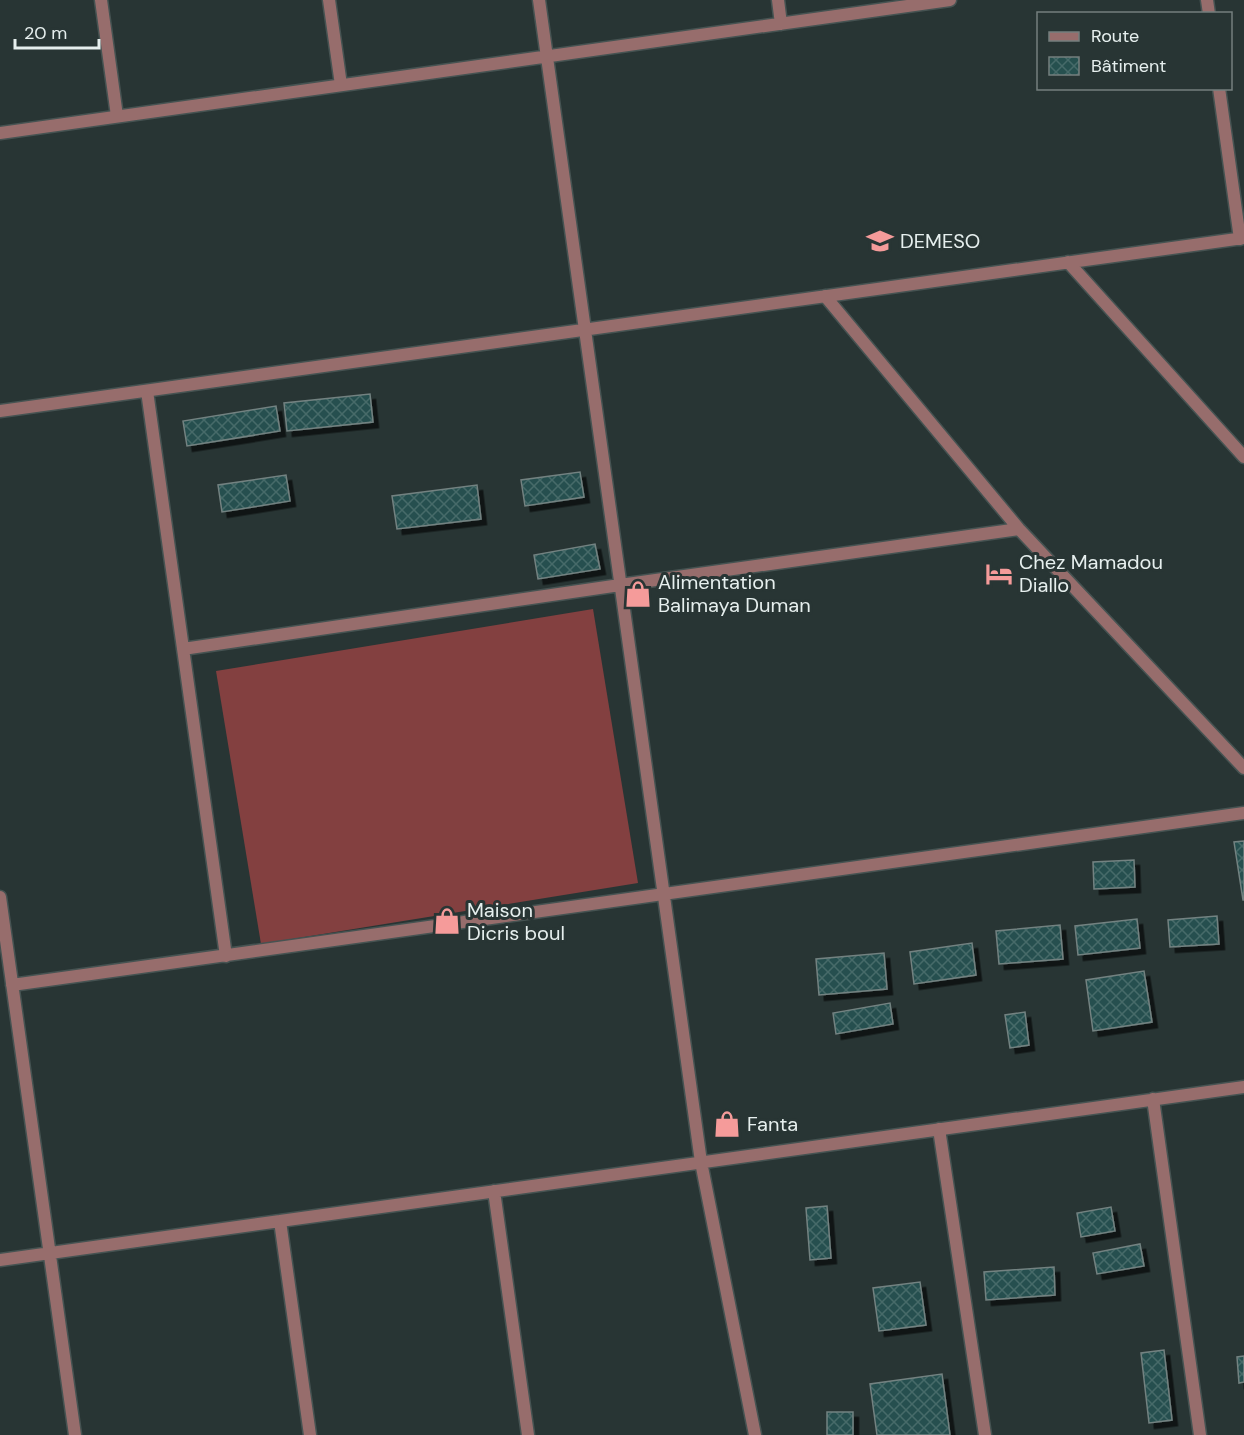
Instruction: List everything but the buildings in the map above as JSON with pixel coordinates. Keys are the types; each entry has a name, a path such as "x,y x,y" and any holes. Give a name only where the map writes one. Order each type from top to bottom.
{"street":[{"path":"100,0 117,116"},
{"path":"329,0 341,85"},
{"path":"539,0 701,1162 755,1435"},
{"path":"778,0 781,24"},
{"path":"0,133 950,0"},
{"path":"0,411 1242,238 1219,90"},
{"path":"1068,262 1244,457"},
{"path":"825,296 1019,529 1244,768"},
{"path":"147,391 226,956"},
{"path":"183,649 1019,529"},
{"path":"12,985 1244,813"},
{"path":"0,897 75,1435"},
{"path":"0,1260 1244,1087"},
{"path":"1153,1099 1200,1435"},
{"path":"939,1129 985,1435"},
{"path":"494,1191 528,1435"},
{"path":"280,1221 310,1435"}],"shaded area":[{"path":"593,609 638,883 261,944 216,671"}],"place":[{"name":"DEMESO","path":"880,241"},
{"name":"Chez Mamadou Diallo","path":"999,574"},
{"name":"Alimentation Balimaya Duman","path":"638,594"},
{"name":"Maison Dicris boul","path":"447,921"},
{"name":"Fanta","path":"727,1124"}]}
